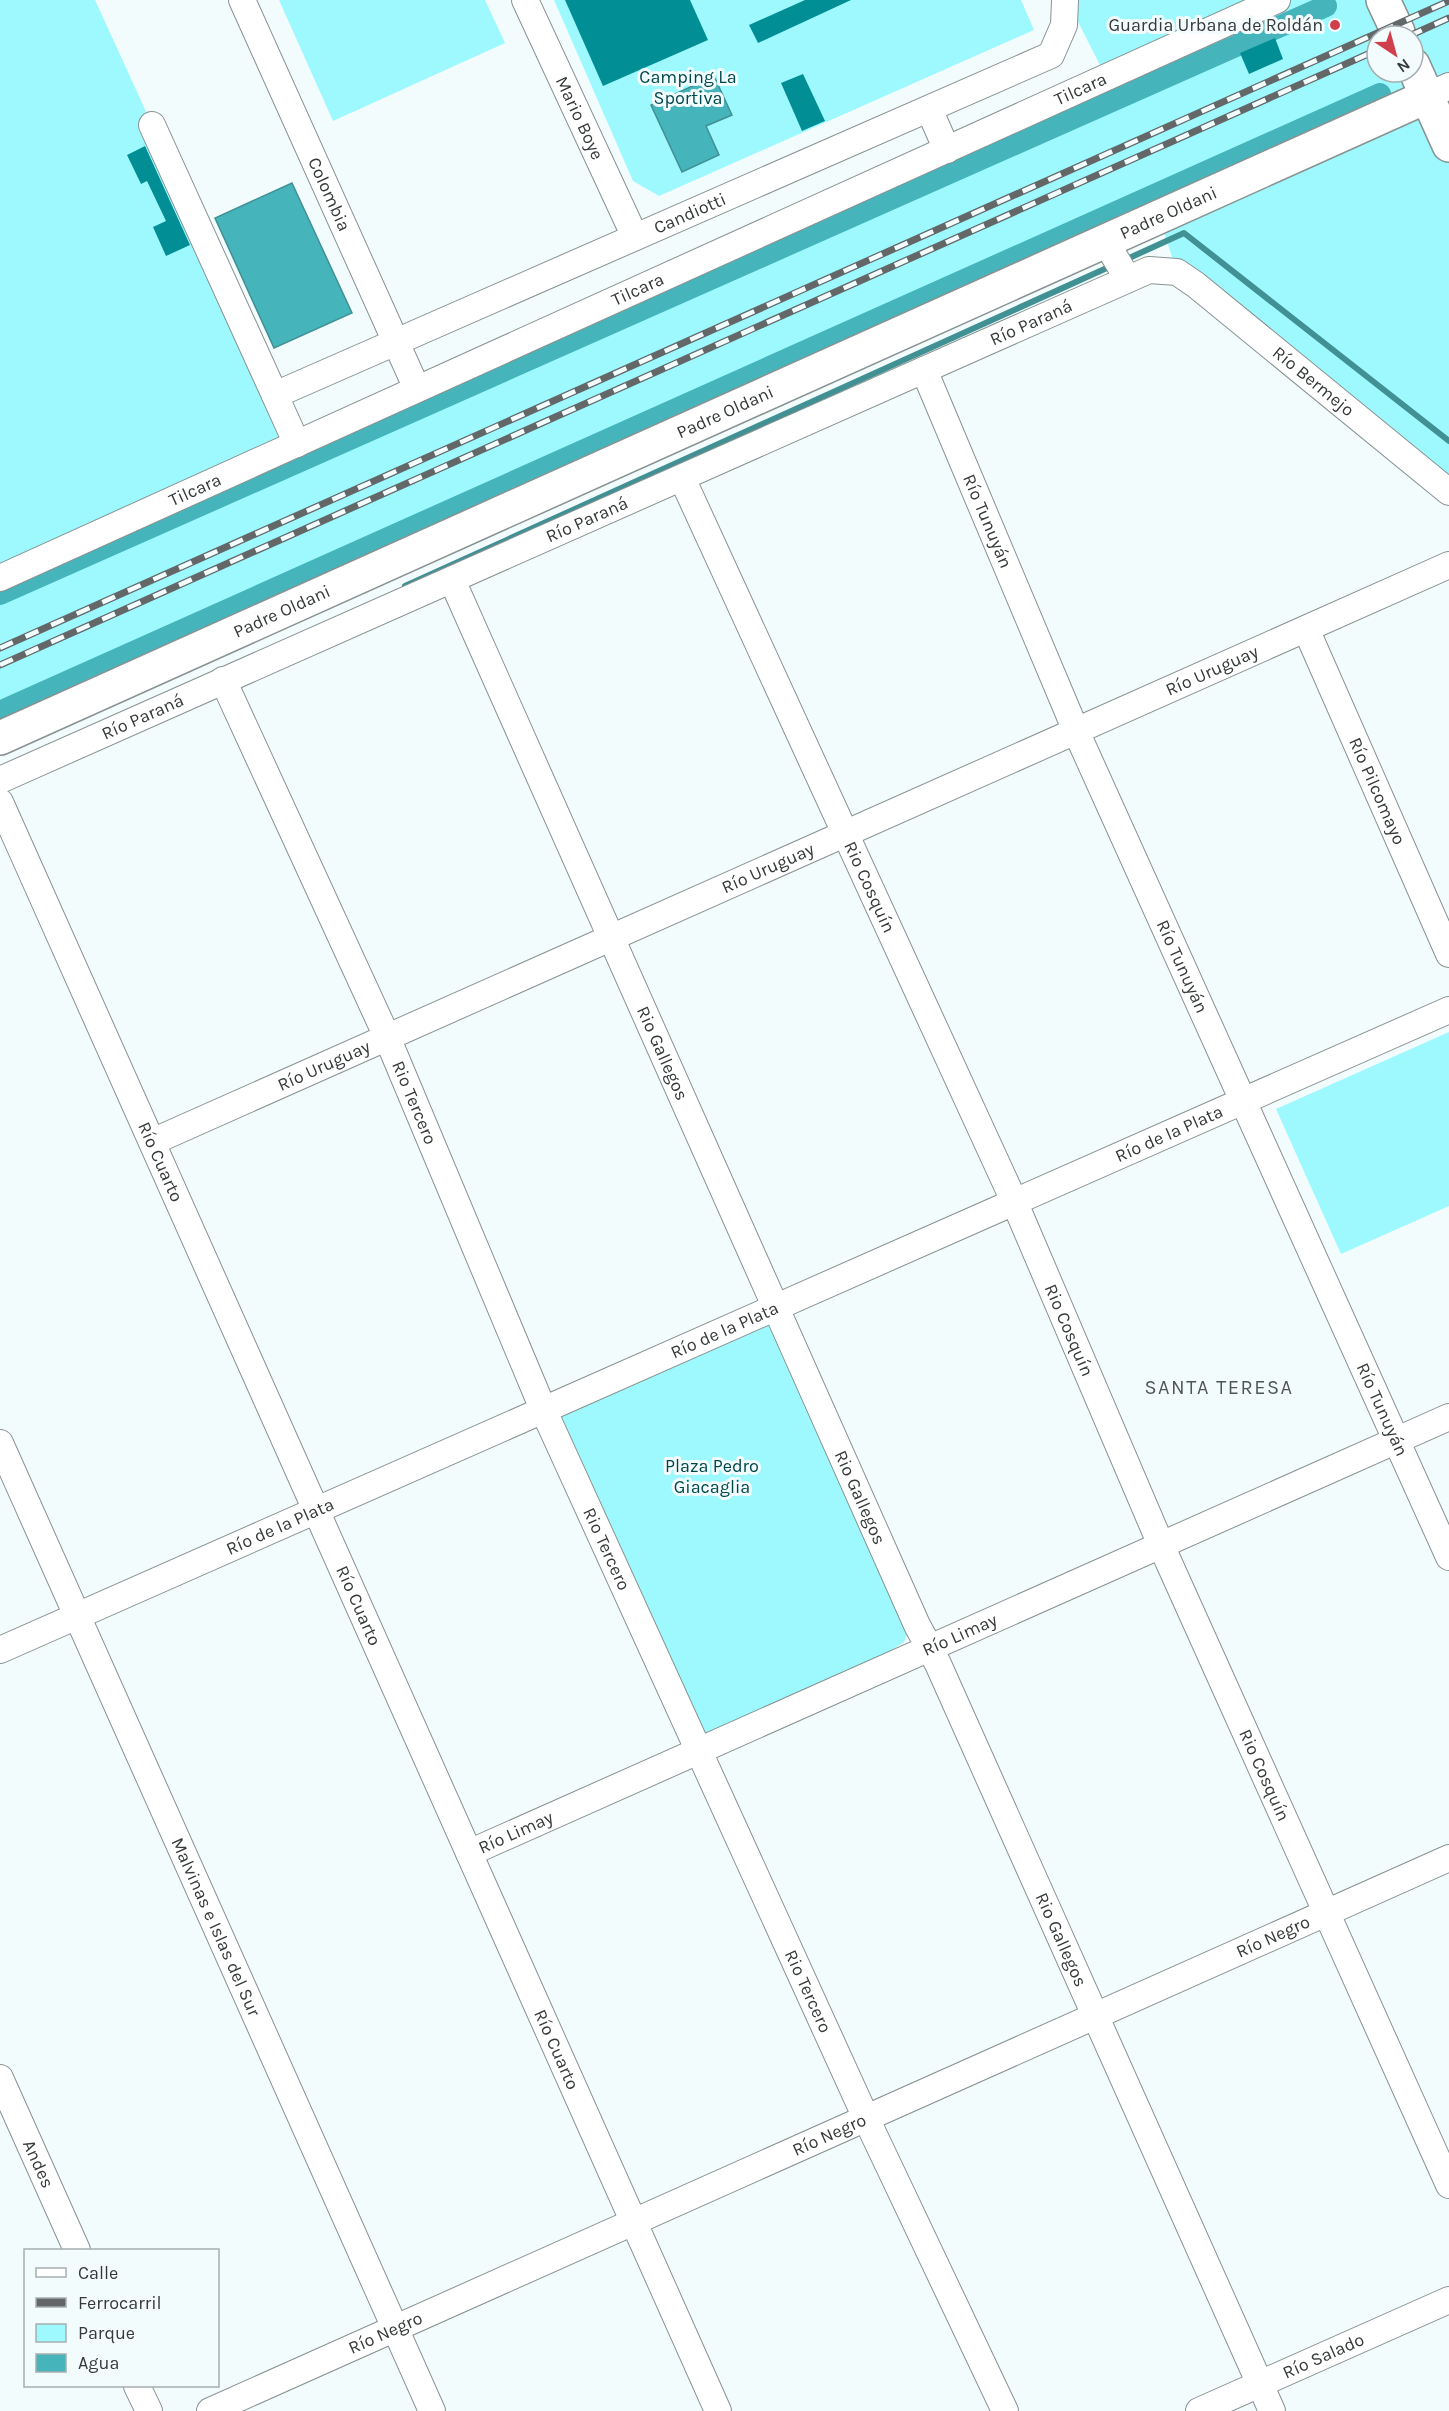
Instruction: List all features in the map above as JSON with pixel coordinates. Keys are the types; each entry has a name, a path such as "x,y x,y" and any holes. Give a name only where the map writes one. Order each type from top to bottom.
{"main road":[{"path":"1383,0 1394,24"},
{"path":"1425,77 1438,91 1449,145"},
{"name":"Padre Oldani","path":"0,738 1438,91"}],"street":[{"name":"Colombia","path":"242,0 417,389"},
{"name":"Mario Boye","path":"525,0 635,237"},
{"name":"Candiotti","path":"275,395 1051,55 1064,25 1065,0"},
{"name":"Tilcara","path":"0,578 1277,0"},
{"path":"929,109 947,150"},
{"path":"152,125 297,444"},
{"path":"1105,241 1128,279"},
{"name":"Río Paraná","path":"0,780 1128,279 1149,270 1177,272"},
{"name":"Río Bermejo","path":"1177,272 1196,285 1449,492"},
{"name":"Río Tunuyán","path":"924,370 1076,731 1449,1557"},
{"name":"Rio Cosquín","path":"682,478 1014,1201 1161,1545 1449,2185"},
{"name":"Río Uruguay","path":"152,1142 1449,565"},
{"name":"Rio Gallegos","path":"452,580 917,1625 930,1648 1272,2411"},
{"name":"Río Pilcomayo","path":"1306,629 1449,954"},
{"name":"Rio Tercero","path":"223,680 387,1037 543,1409 866,2118 1005,2411"},
{"name":"Río Cuarto","path":"0,802 718,2411"},
{"name":"Río de la Plata","path":"0,1650 1449,1010"},
{"name":"Río Limay","path":"469,1853 1449,1417"},
{"name":"Malvinas e Islas del Sur","path":"0,1443 432,2411"},
{"name":"Río Negro","path":"210,2411 1449,1858"},
{"name":"Andes","path":"0,2078 77,2249"},
{"name":"Río Salado","path":"1199,2411 1449,2301"},
{"path":"138,2387 149,2411"}],"green space":[{"path":"0,0 95,0 298,444 1106,77 1067,0 1449,0 1449,492 1177,272 1159,217 0,738"},
{"path":"279,0 485,0 505,43 333,121"},
{"name":"Camping La Sportiva","path":"554,0 1021,0 1034,30 659,196 633,181"},
{"path":"1449,1032 1449,1206 1341,1254 1276,1109"},
{"name":"Plaza Pedro Giacaglia","path":"772,1319 909,1630 904,1642 890,1651 712,1736 699,1733 556,1420 560,1409"}],"water":[{"path":"714,76 732,115 706,126 719,155 682,172 651,105"},
{"path":"292,183 352,313 274,348 215,218"}],"building":[{"path":"565,0 690,0 708,40 603,86"},
{"path":"805,0 851,0 758,43 749,25"},
{"path":"1275,38 1283,59 1249,74 1240,53"},
{"path":"803,74 825,121 802,131 781,83"},
{"path":"145,146 190,245 166,256 153,227 166,221 147,181 141,184 127,155"}],"waterway":[{"path":"0,594 1326,6"},
{"path":"4,710 1380,94"},
{"path":"1127,259 1184,233 1449,441"},
{"path":"405,586 1109,267"}],"railway":[{"path":"0,648 1449,1"},
{"path":"1425,29 1449,18"},
{"path":"0,665 1365,55"}],"place":[{"name":"Guardia Urbana de Roldán","path":"1335,25"}],"district":[{"name":"SANTA TERESA","path":"1219,1387"}]}
